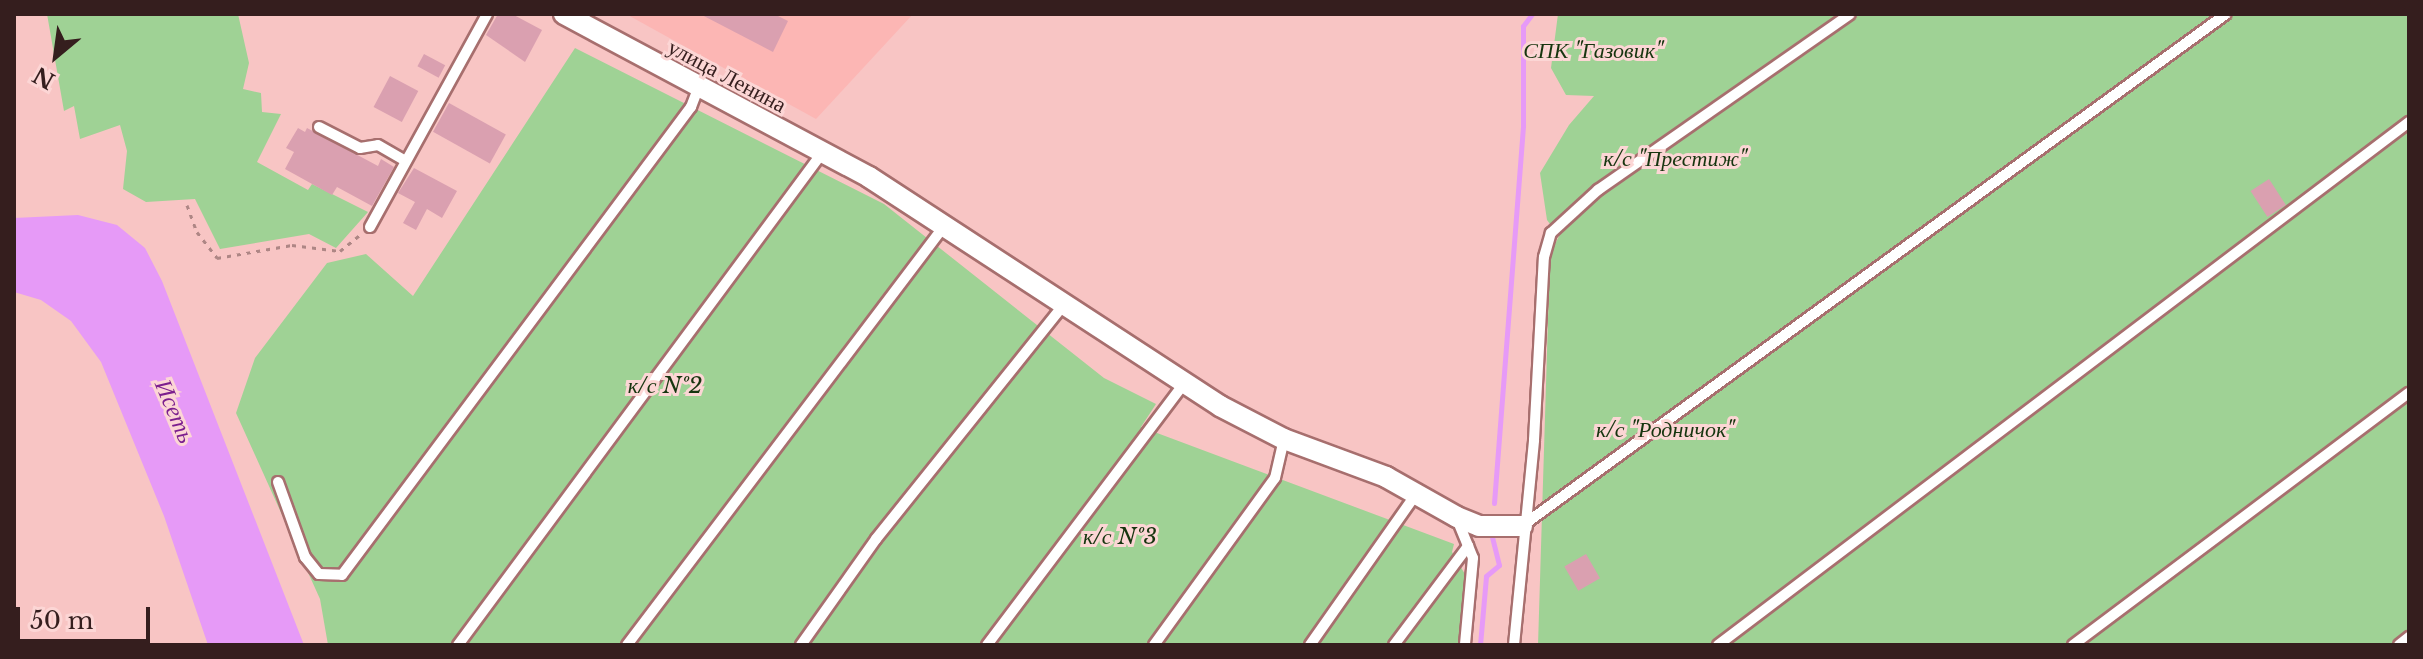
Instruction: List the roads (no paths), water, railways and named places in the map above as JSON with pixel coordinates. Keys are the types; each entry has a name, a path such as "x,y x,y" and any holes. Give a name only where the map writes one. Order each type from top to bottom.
{"street":[{"name":"улица Ленина","path":"564,14 698,89 869,177 946,224 1185,382 1284,439 1386,477 1457,517 1490,527 1522,526"}],"lane":[{"path":"370,227 487,14"},
{"path":"1514,645 1522,526 1534,440 1544,257 1551,233 1598,190 1850,14"},
{"path":"1522,526 2226,14"},
{"path":"278,482 305,557 319,574 342,575 691,107 698,89"},
{"path":"1718,645 2409,122"},
{"path":"319,127 360,148 378,145 406,161"},
{"path":"458,645 822,153"},
{"path":"627,645 946,224"},
{"path":"801,645 876,539 1065,303"},
{"path":"987,645 1185,382"},
{"path":"2073,645 2409,393"},
{"path":"1154,645 1275,478 1284,439"},
{"path":"1310,645 1416,494"},
{"path":"1457,517 1473,558 1465,645"},
{"path":"1394,645 1468,546"},
{"path":"2399,645 2409,637"}],"water":[{"name":"Исеть","path":"78,215 117,225 145,248 162,281 304,645 208,645 164,516 101,362 71,321 41,300 14,292 14,218"}],"waterway":[{"path":"1494,503 1523,125 1523,26 1532,14"},
{"path":"1480,645 1486,576 1499,565 1492,537"}],"park label":[{"name":"СПК \"Газовик\"","path":"1593,51"},
{"name":"к/с \"Престиж\"","path":"1675,159"},
{"name":"к/с №2","path":"665,386"},
{"name":"к/с \"Родничок\"","path":"1665,430"},
{"name":"к/с №3","path":"1120,537"}]}
